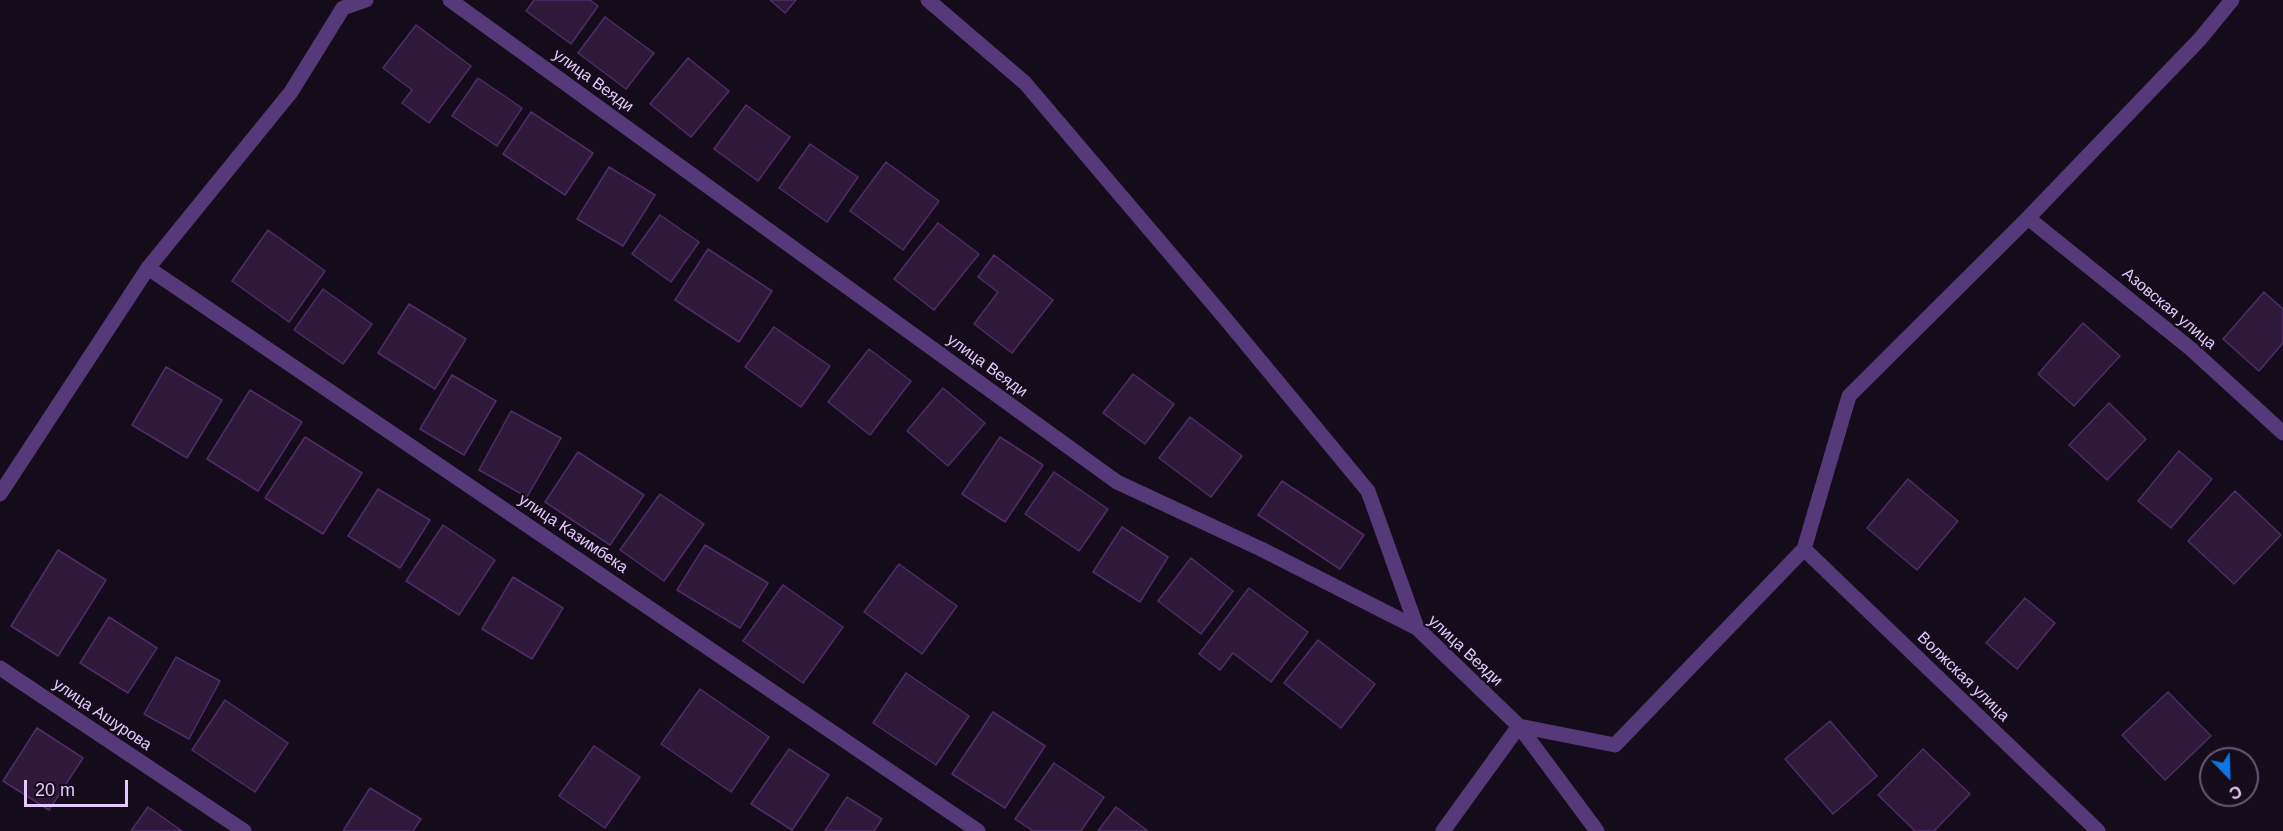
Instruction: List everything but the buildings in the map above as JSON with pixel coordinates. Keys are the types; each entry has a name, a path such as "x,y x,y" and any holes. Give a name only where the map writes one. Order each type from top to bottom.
{"street":[{"path":"0,494 148,268 291,92 343,8 366,0"},
{"name":"улица Веяди","path":"450,0 1117,482 1261,549 1417,628 1519,726 1598,831"},
{"path":"928,0 1025,82 1224,316 1368,491 1417,628"},
{"path":"1443,831 1519,726 1615,745 1804,549 1849,396 2028,218 2200,39 2232,0"},
{"name":"Азовская улица","path":"2028,218 2191,349 2283,433"},
{"name":"улица Казимбека","path":"148,268 978,831"},
{"name":"Волжская улица","path":"1804,549 2098,831"},
{"name":"улица Ашурова","path":"0,668 244,831"}]}
